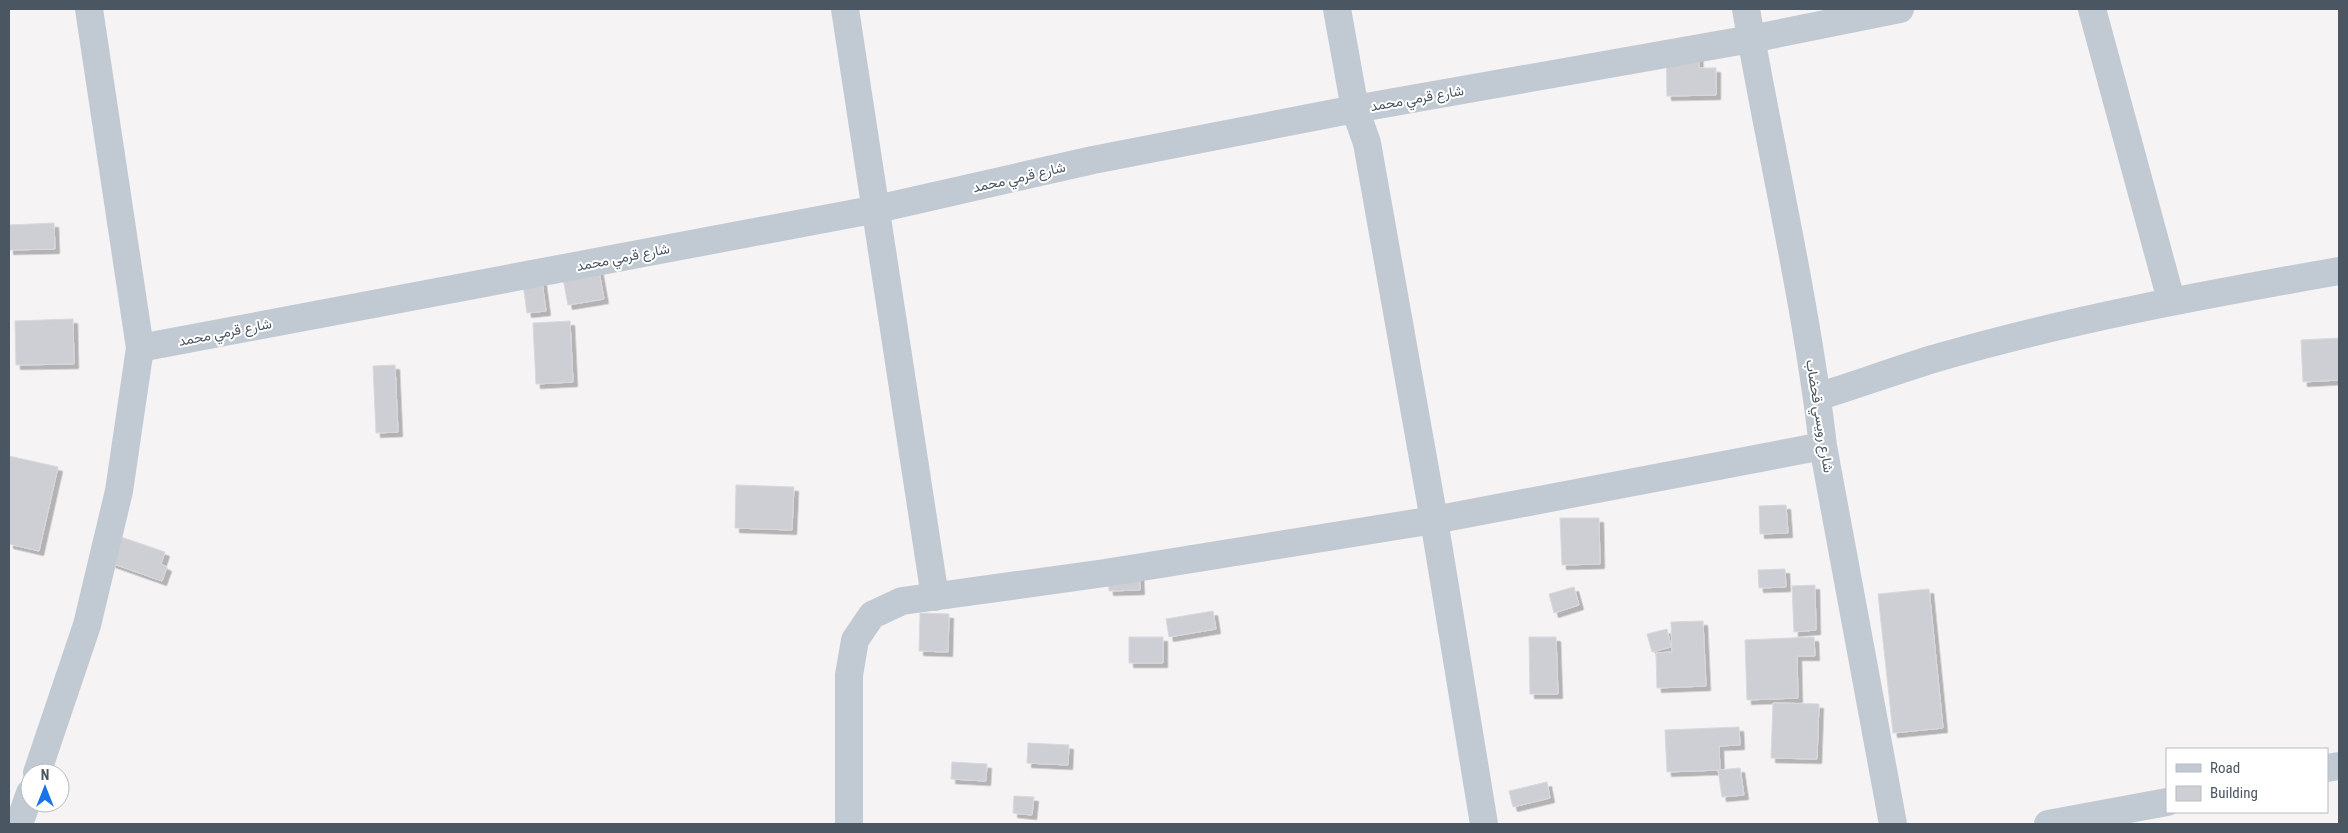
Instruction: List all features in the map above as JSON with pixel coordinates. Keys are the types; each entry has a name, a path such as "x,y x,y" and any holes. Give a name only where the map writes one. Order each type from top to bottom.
{"street":[{"path":"40,763 92,606 119,491 140,348 89,9"},
{"path":"845,9 877,209 934,597"},
{"path":"1336,9 1355,109 1367,143 1434,520 1484,824"},
{"name":"شارع رويسي قحضاب","path":"1746,9 1777,169 1817,397 1823,446 1893,824"},
{"name":"شارع قرمي محمد","path":"140,348 877,209 1093,160 1355,109 1751,39 1900,9"},
{"path":"2092,9 2170,300"},
{"path":"1817,397 1932,359 2017,336 2170,300 2339,271"},
{"path":"849,824 849,675 855,640 872,615 902,600 1105,573 1434,520 1823,446"},
{"path":"2048,824 2166,802"}],"building":[{"path":"1698,45 1699,68 1716,68 1716,95 1667,96 1666,46"},
{"path":"54,223 55,249 9,250 9,225"},
{"path":"597,261 604,299 568,305 561,268"},
{"path":"540,267 546,311 527,313 521,270"},
{"path":"73,319 74,364 16,365 15,321"},
{"path":"570,321 573,382 536,384 533,323"},
{"path":"2339,338 2339,380 2303,382 2301,340"},
{"path":"395,365 398,432 376,433 373,366"},
{"path":"9,456 58,467 39,551 9,544"},
{"path":"736,485 794,487 792,530 735,528"},
{"path":"1786,505 1788,533 1760,534 1759,506"},
{"path":"1560,518 1599,518 1600,564 1562,565"},
{"path":"121,537 165,552 161,564 167,567 162,581 111,563"},
{"path":"1139,568 1140,590 1109,591 1108,570"},
{"path":"1785,569 1786,587 1759,588 1758,570"},
{"path":"1815,585 1816,630 1794,632 1792,586"},
{"path":"1574,587 1579,605 1554,613 1549,594"},
{"path":"1929,589 1943,728 1893,733 1878,594"},
{"path":"1213,611 1216,629 1169,637 1166,619"},
{"path":"920,613 949,614 948,652 919,651"},
{"path":"1703,621 1706,686 1657,688 1656,653 1672,652 1671,622"},
{"path":"1667,629 1671,647 1652,652 1647,634"},
{"path":"1129,637 1163,637 1163,663 1129,663"},
{"path":"1529,637 1556,637 1558,694 1530,694"},
{"path":"1814,637 1815,656 1797,656 1798,698 1747,700 1745,640"},
{"path":"1773,703 1819,704 1817,759 1771,758"},
{"path":"1739,727 1740,745 1719,746 1720,770 1667,772 1665,730"},
{"path":"1028,743 1069,745 1068,765 1027,763"},
{"path":"952,762 987,764 986,781 951,779"},
{"path":"1740,768 1744,795 1722,797 1718,770"},
{"path":"1547,782 1550,798 1513,807 1509,791"},
{"path":"1014,796 1034,797 1032,815 1013,813"}]}
